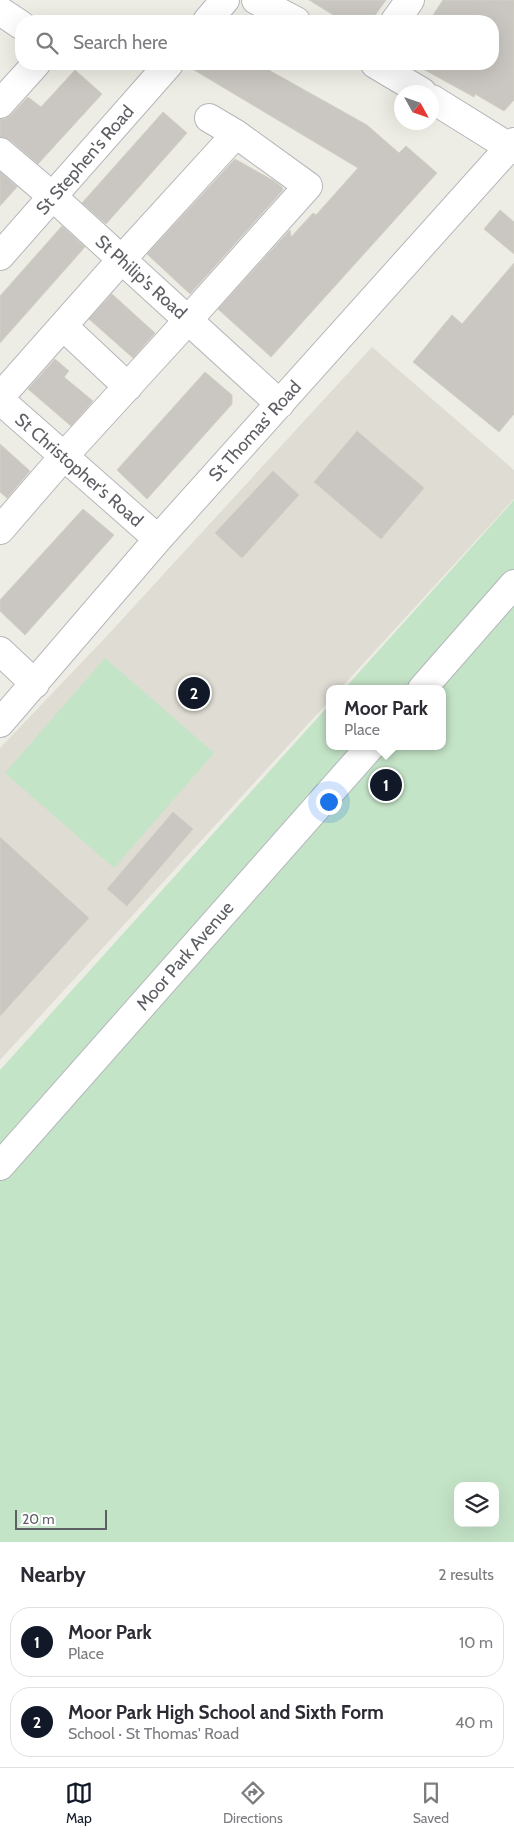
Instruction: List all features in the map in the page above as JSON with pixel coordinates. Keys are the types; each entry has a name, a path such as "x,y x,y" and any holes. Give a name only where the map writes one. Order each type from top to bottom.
{"street":[{"path":"211,15 225,0"},
{"path":"256,0 285,15"},
{"path":"399,15 410,0"},
{"path":"0,11 15,21"},
{"path":"0,104 31,70"},
{"name":"St Stephen's Road","path":"7,248 164,70"},
{"path":"385,70 410,85"},
{"path":"439,103 513,146"},
{"path":"2,524 308,186 236,134 209,118"},
{"path":"0,399 122,259 236,134"},
{"name":"St Thomas' Road","path":"0,723 158,540 513,146"},
{"name":"St Philip's Road","path":"0,152 52,196 280,404"},
{"path":"63,326 128,387"},
{"name":"St Christopher's Road","path":"0,399 158,540"},
{"path":"426,685 514,584"},
{"path":"0,651 35,684"},
{"name":"Moor Park Avenue","path":"0,1166 367,750"}],"shaded area":[{"path":"372,347 514,470 514,499 344,685 326,685 326,704 0,1060 0,748 105,638"}],"green space":[{"path":"514,500 514,1542 0,1542 0,1070 326,708 326,750 446,750 446,685 348,685"},
{"path":"105,658 214,753 114,868 5,773"}],"building":[{"path":"309,0 386,0 375,15 333,15"},
{"path":"443,0 514,0 514,100 504,111 475,94 474,97 425,70 499,70 499,15 433,15"},
{"path":"75,70 102,94 38,164 10,140 0,137 0,119 5,119 11,115 28,97 41,107"},
{"path":"194,70 269,70 367,125 399,153 406,146 437,173 271,357 218,309 290,230 291,237 313,213 316,215 358,168"},
{"path":"163,112 187,133 106,224 82,203"},
{"path":"235,159 274,181 283,190 190,294 147,254"},
{"path":"0,172 17,187 0,206"},
{"path":"500,210 514,222 514,254 484,229"},
{"path":"62,226 85,247 0,343 0,296"},
{"path":"514,263 514,414 499,432 413,362 452,315 462,324"},
{"path":"112,294 155,333 133,358 89,319"},
{"path":"55,359 69,371 64,377 93,401 71,426 28,389"},
{"path":"205,372 232,395 232,404 147,499 117,470"},
{"path":"357,431 424,488 381,539 314,482"},
{"path":"0,444 30,471 7,498 0,492"},
{"path":"273,471 299,495 242,558 215,533"},
{"path":"83,509 114,535 25,635 0,611 0,600"},
{"path":"173,812 193,829 127,906 107,889"},
{"path":"0,837 89,918 0,1016"}],"place":[{"name":"Moor Park High School and Sixth Form","path":"194,693"},
{"name":"Moor Park","path":"386,785"}]}
